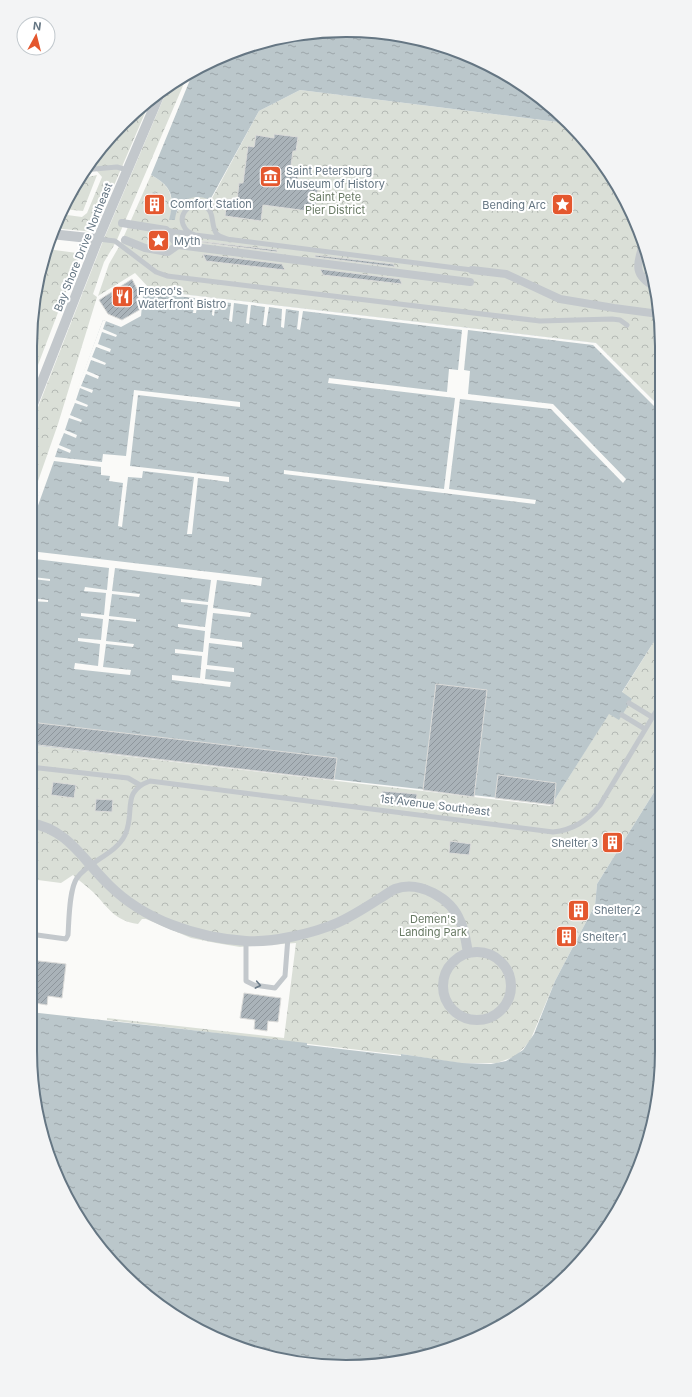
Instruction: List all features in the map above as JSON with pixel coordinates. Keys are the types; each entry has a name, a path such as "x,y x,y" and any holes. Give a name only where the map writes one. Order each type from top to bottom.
{"street":[{"name":"Bay Shore Drive Northeast","path":"37,394 98,239 156,103"},
{"path":"122,223 166,230 178,245"},
{"path":"58,235 98,239"},
{"path":"125,240 144,248 168,252 178,245 470,282"},
{"path":"641,253 638,262 639,270 641,277 648,282"},
{"path":"472,270 506,274 560,298 653,313"},
{"path":"37,824 56,831 91,865 108,885 134,906 162,920 192,932 246,941 275,940 338,923 395,889 411,888 427,890 452,907 460,919 468,953"},
{"path":"476,952 492,955 499,959 508,971 512,987 511,995 503,1009 490,1018 474,1020 459,1016 444,997 443,981 447,970 454,960 468,953 476,952"}],"lane":[{"path":"93,169 117,167 127,170"},
{"path":"191,234 184,227 182,217 188,208 197,204 207,208 211,212 214,228 218,235 230,240"},
{"path":"166,230 230,240 472,270"},
{"path":"98,239 115,241 156,272 167,276 540,321 612,319 620,320 626,325"},
{"path":"629,703 652,717"},
{"name":"1st Avenue Southeast","path":"140,785 150,781 553,832 566,831 590,817 600,806 655,712"},
{"path":"622,715 645,729"},
{"path":"37,768 128,778 140,785 134,791 131,800 125,835 116,845 77,878 73,888 68,935 66,939 37,935"},
{"path":"246,941 246,981 254,985 275,988 285,976 288,936"}],"green space":[{"path":"184,83 116,242 104,262 93,294 97,297 58,424 37,484 37,410 103,241 164,96"},
{"name":"Saint Pete Pier District","path":"300,90 558,122 578,142 603,174 623,209 639,247 649,286 652,306 655,346 655,402 596,343 147,290 150,289 135,273 98,296 109,264 120,245 151,175 164,184 170,193 170,220 189,198 195,196 211,200 259,111"},
{"path":"146,111 94,232 61,229 67,215 82,217 87,213 102,177 96,170 91,171 114,142"},
{"path":"97,175 83,211 69,210 78,191 87,177"},
{"path":"52,250 77,253 78,260 37,368 40,306 43,286"},
{"name":"Demen's Landing Park","path":"655,640 655,791 597,884 595,905 555,981 530,1041 516,1056 497,1063 459,1063 401,1054 107,1020 107,1018 284,1038 296,943 240,947 191,938 146,919 142,919 138,924 123,920 112,912 93,892 73,875 61,883 37,880 37,746 550,806"}],"water":[{"path":"346,37 366,38 406,43 445,53 500,78 534,101 558,122 300,90 259,111 210,200 198,197 187,200 182,203 176,213 175,220 169,220 172,205 168,188 164,183 151,175 190,79 209,69 247,53 286,43 306,40"},
{"path":"147,290 596,343 655,402 655,640 622,692 632,699 619,720 609,714 552,804 37,746 37,500 103,320 121,327 141,316 143,296"},
{"path":"655,791 655,1051 649,1111 639,1150 614,1206 591,1239 578,1255 550,1283 518,1308 483,1328 445,1344 406,1354 346,1360 286,1354 247,1344 209,1328 174,1308 142,1283 114,1255 89,1223 78,1206 53,1150 43,1111 38,1071 37,1013 307,1043 307,1045 401,1056 401,1054 462,1063 491,1064 506,1061 523,1050 534,1034 555,981 595,905 597,884"}],"pier":[{"path":"147,290 596,343 655,402 655,407 593,345 468,330 464,370 470,371 468,394 553,404 626,479 623,483 551,409 460,399 449,489 536,500 535,504 284,474 284,470 444,489 455,398 328,383 329,378 447,392 449,369 458,370 462,330 303,311 300,330 297,329 299,311 286,309 284,328 281,327 282,309 269,307 266,326 263,325 265,307 251,305 249,324 246,323 248,305 234,303 232,322 229,321 231,303 216,301 214,316 212,315 213,301 198,299 196,313 193,313 195,298 146,293"},
{"path":"103,320 106,321 103,329 117,335 116,337 102,332 98,344 111,349 110,352 96,347 92,357 106,363 105,365 91,360 87,371 99,376 98,379 86,374 81,386 93,390 92,393 80,388 76,400 88,405 87,407 75,403 70,415 82,420 81,422 69,418 65,430 77,435 76,438 64,433 59,445 71,450 70,453 58,448 55,457 102,462 103,454 126,456 134,390 240,402 240,407 138,395 130,466 229,477 229,482 198,478 192,534 187,534 194,477 143,471 142,478 128,477 122,527 118,526 123,483 109,481 110,476 101,475 101,467 54,461 37,508 37,499"},
{"path":"37,552 262,578 261,586 217,580 213,608 251,613 250,617 213,613 210,638 242,642 242,647 209,643 207,665 234,668 234,672 206,669 205,679 231,682 230,687 172,680 172,675 200,678 202,656 175,653 175,649 203,652 205,631 178,627 178,624 205,627 208,605 181,602 181,599 208,602 211,580 115,568 112,591 140,594 139,597 112,594 109,616 136,619 136,622 109,619 106,641 134,644 133,647 106,644 103,667 131,670 130,675 74,669 75,663 98,666 100,644 78,641 78,638 101,640 103,619 81,616 81,613 104,615 106,593 84,591 85,587 107,590 109,568 37,559"},
{"path":"37,577 50,579 50,581 37,579"},
{"path":"37,599 48,600 48,602 37,601"}],"building":[{"name":"Saint Petersburg Museum of History","path":"274,134 298,137 296,151 293,151 290,173 298,174 298,179 319,182 315,212 263,205 261,221 225,216 227,199 237,200 239,183 243,183 248,146 254,147 256,135 274,138"},
{"name":"Comfort Station","path":"154,193 161,196 164,203 161,210 154,213 147,210 144,203 147,196"},
{"path":"198,242 277,250 277,252"},
{"path":"203,254 282,264 285,270 206,261"},
{"path":"315,255 393,264 395,267 315,257"},
{"path":"320,269 400,279 402,284 323,275"},
{"name":"Fresco's Waterfront Bistro","path":"132,279 139,293 138,304 141,309 122,320 108,314 99,300"},
{"path":"436,684 487,690 474,797 423,790"},
{"path":"37,723 337,758 334,780 37,745"},
{"path":"498,775 556,783 554,805 495,798"},
{"path":"53,782 76,785 74,798 51,795"},
{"path":"382,791 417,794 416,804 381,801"},
{"path":"96,799 113,800 112,812 95,811"},
{"name":"Shelter 3","path":"611,837 619,842 614,849 606,844"},
{"path":"450,841 471,844 469,855 449,853"},
{"name":"Shelter 2","path":"574,905 584,906 583,915 574,914"},
{"name":"Shelter 1","path":"564,931 572,936 568,943 560,939"},
{"path":"37,961 66,964 62,998 48,996 47,1005 37,1003"},
{"path":"244,993 281,998 278,1022 268,1021 267,1031 254,1029 255,1020 240,1018"}],"place":[{"name":"Saint Petersburg Museum of History","path":"271,177"},
{"name":"Comfort Station","path":"154,204"},
{"name":"Bending Arc","path":"562,205"},
{"name":"Myth","path":"159,241"},
{"name":"Fresco's Waterfront Bistro","path":"122,297"},
{"name":"Shelter 3","path":"613,843"},
{"name":"Shelter 2","path":"579,910"},
{"name":"Shelter 1","path":"566,937"}]}
